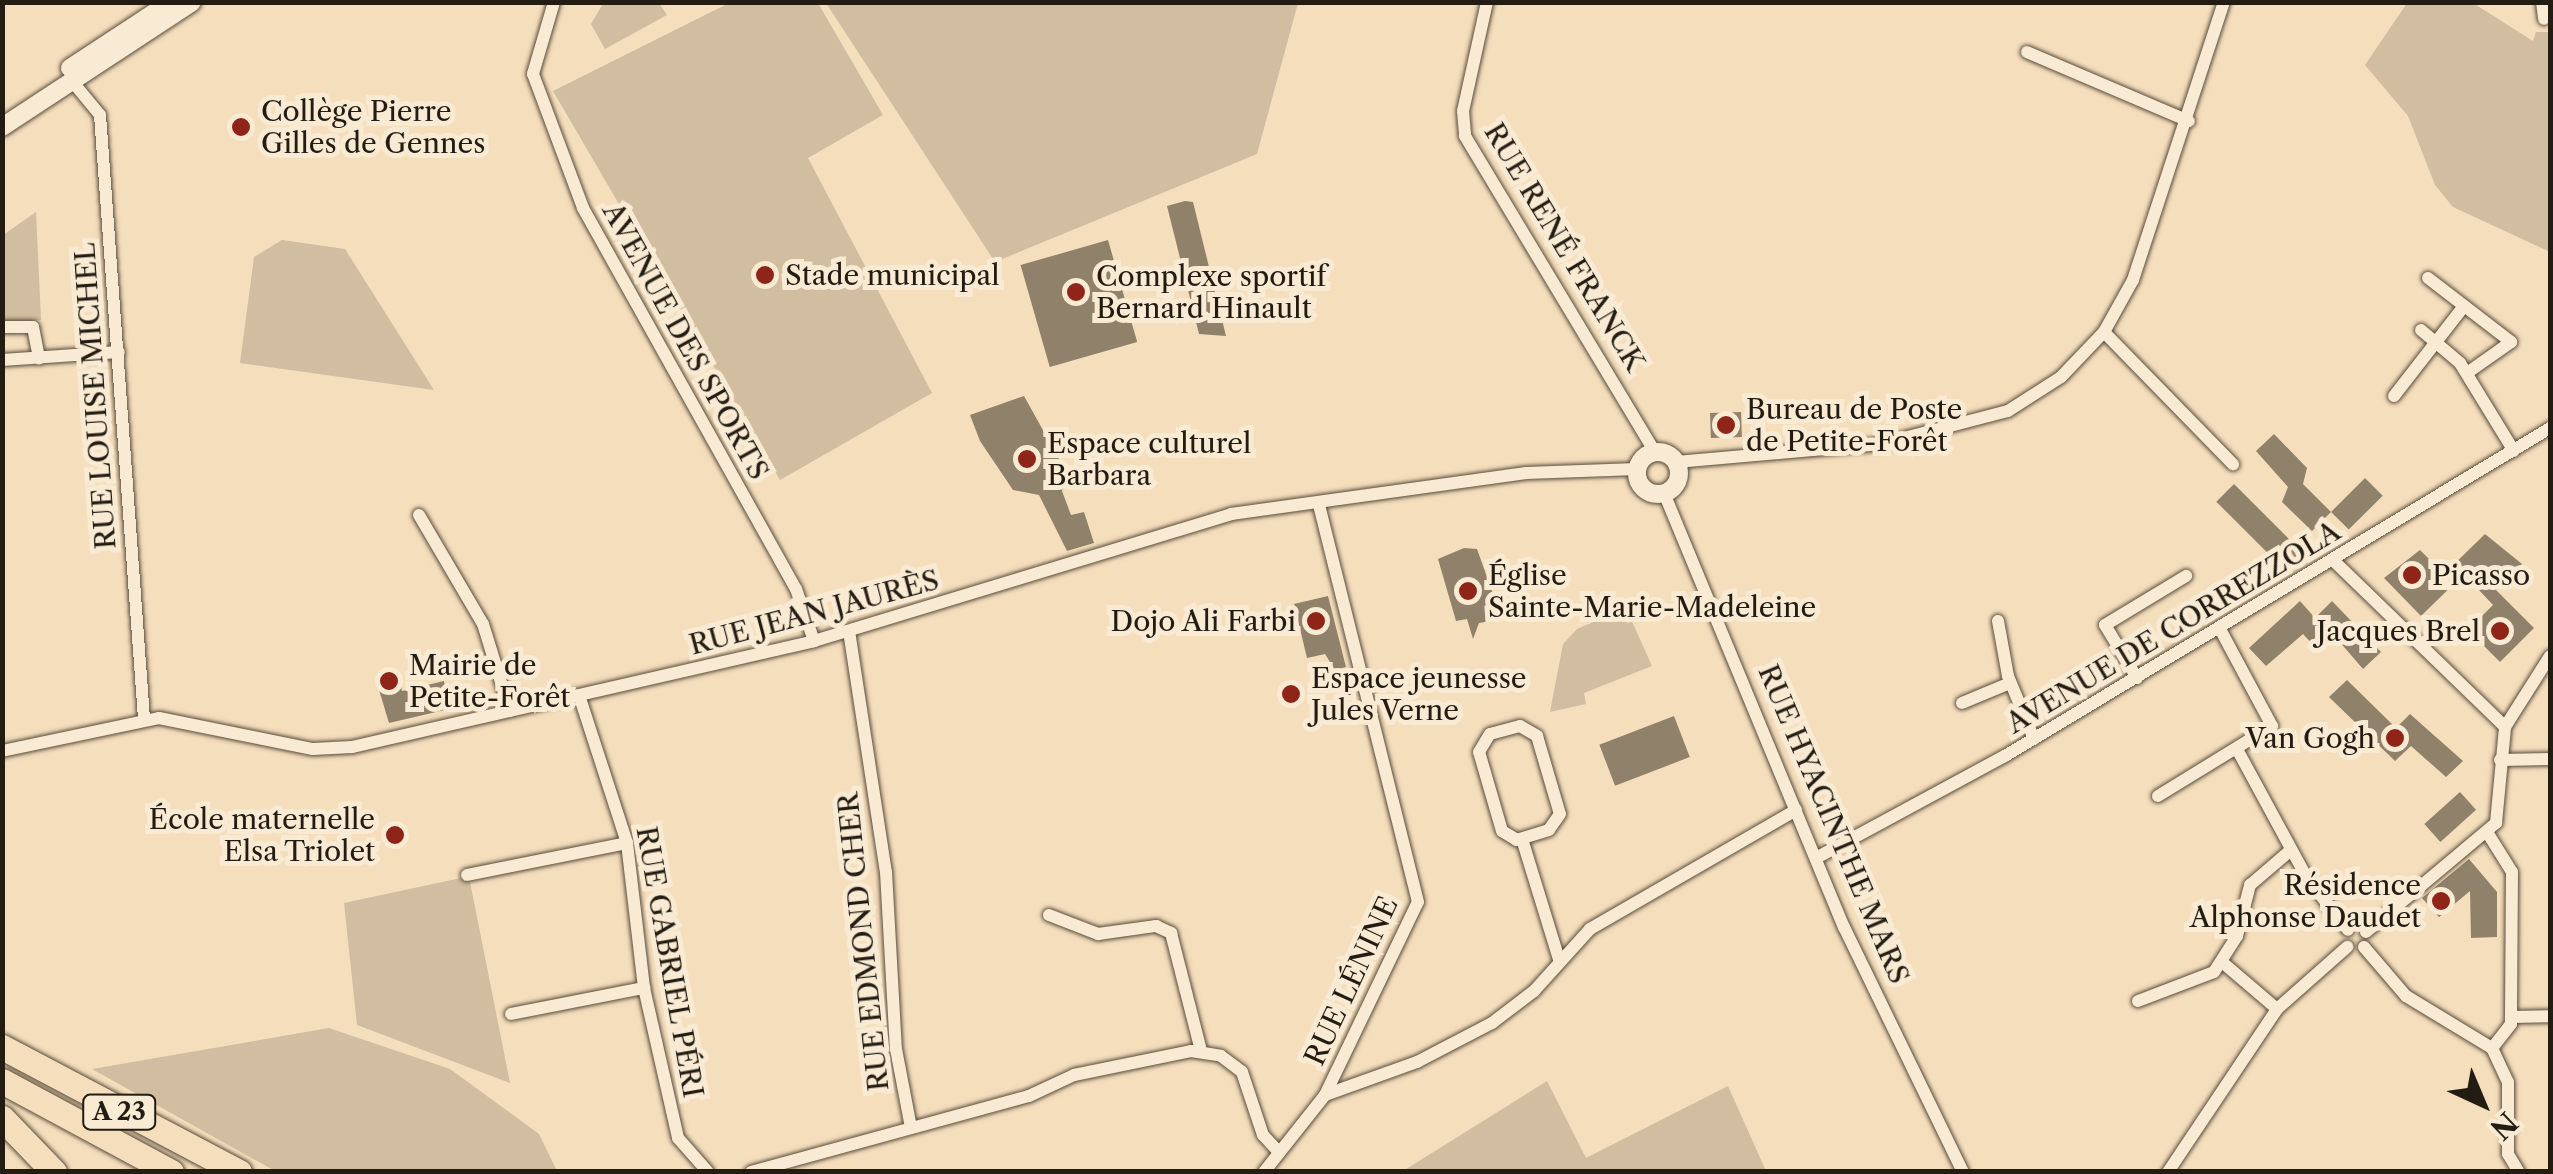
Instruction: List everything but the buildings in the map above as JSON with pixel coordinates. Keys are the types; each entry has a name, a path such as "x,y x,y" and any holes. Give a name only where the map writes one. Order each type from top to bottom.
{"highway":[{"name":"A 23","path":"2,1047 240,1172"},
{"name":"A 23","path":"2,1081 170,1172"},
{"path":"2,1118 54,1172"}],"main road":[{"path":"2,113 170,2"},
{"path":"2,127 192,2"},
{"path":"1655,452 1676,462 1678,481 1664,494 1641,487 1637,469 1655,452"}],"street":[{"name":"AVENUE DES SPORTS","path":"554,2 533,74 583,208 796,589 814,641"},
{"name":"RUE RENÉ FRANCK","path":"1487,2 1463,111 1465,136 1655,452"},
{"path":"1676,462 1868,446 1994,416 2041,393 2104,332 2163,198 2224,2"},
{"path":"2542,2 2544,18"},
{"path":"2027,52 2189,121"},
{"name":"RUE LOUISE MICHEL","path":"72,81 100,115 144,719"},
{"path":"2428,278 2512,342 2467,373"},
{"path":"2394,396 2464,306"},
{"path":"2,327 33,326 40,358"},
{"path":"2421,330 2467,373 2514,451"},
{"path":"2104,332 2233,464"},
{"path":"2,360 119,352"},
{"name":"AVENUE DE CORREZZOLA","path":"1816,858 2034,739 2335,562 2550,428"},
{"name":"RUE JEAN JAURÈS","path":"2,751 144,719 332,750 814,641 1231,514 1587,467 1637,469"},
{"name":"RUE HYACINTHE MARS","path":"1664,494 1816,858 1963,1172"},
{"name":"RUE LÉNINE","path":"1264,1172 1325,1095 1418,896 1318,502"},
{"path":"419,514 483,624 510,711"},
{"path":"2335,562 2505,727"},
{"path":"2136,678 2104,625 2186,576"},
{"path":"1998,622 2010,683 2034,739"},
{"path":"2158,796 2268,733 2272,720 2220,630"},
{"name":"RUE EDMOND CHER","path":"848,632 886,872 896,1049 911,1128"},
{"path":"2364,948 2366,932 2487,832 2501,811 2500,760 2505,727 2550,656"},
{"path":"1962,703 2010,683"},
{"name":"RUE GABRIEL PÉRI","path":"580,696 627,843 644,988 678,1138 708,1172"},
{"path":"1525,726 1537,736 1560,814 1553,828 1522,839 1502,831 1480,752 1490,734 1525,726"},
{"path":"2168,1172 2277,1009 2347,946 2348,930 2291,850 2238,752"},
{"path":"2500,760 2550,759"},
{"path":"1325,1095 1470,1036 1526,997 1590,928 1796,810"},
{"path":"2487,832 2512,866 2511,1017 2492,1048"},
{"path":"1522,839 1559,959"},
{"path":"467,874 627,843"},
{"path":"2138,1001 2204,979 2222,962 2250,886 2291,850"},
{"path":"1049,914 1098,934 1156,926 1172,934 1202,1051"},
{"path":"2348,930 2366,932"},
{"path":"2347,946 2364,948 2406,996 2492,1048 2508,1082 2508,1154 2519,1172"},
{"path":"2222,962 2277,1009"},
{"path":"511,1014 644,988"},
{"path":"2511,1017 2550,1016"},
{"path":"751,1172 1030,1096 1074,1075 1202,1051 1242,1072 1264,1134 1279,1152"}],"shaded area":[{"path":"604,2 659,3 667,15 605,49 591,24"},
{"name":"Stade municipal","path":"729,3 818,3 883,115 808,158 932,393 780,480 553,91"},
{"path":"826,3 1298,3 1257,154 995,262"},
{"path":"2407,3 2473,3 2533,41 2536,32 2550,32 2550,252 2453,207 2435,185 2408,116 2365,65"},
{"path":"36,212 41,320 3,323 3,235"},
{"path":"282,240 345,249 434,390 240,363 254,257"},
{"path":"1626,608 1652,666 1584,693 1586,704 1550,712 1563,644 1577,629"},
{"path":"461,878 470,882 510,1083 357,1025 344,903"},
{"path":"329,1028 450,1069 539,1134 557,1171 275,1171 92,1069"},
{"path":"1547,1081 1586,1158 1728,1086 1766,1171 1403,1171"}],"place":[{"name":"Collège Pierre Gilles de Gennes","path":"241,127"},
{"name":"Stade municipal","path":"765,275"},
{"name":"Complexe sportif Bernard Hinault","path":"1076,292"},
{"name":"Bureau de Poste de Petite-Forêt","path":"1726,425"},
{"name":"Espace culturel Barbara","path":"1027,459"},
{"name":"Picasso","path":"2412,575"},
{"name":"Église Sainte-Marie-Madeleine","path":"1468,591"},
{"name":"Dojo Ali Farbi","path":"1316,621"},
{"name":"Jacques Brel","path":"2500,631"},
{"name":"Mairie de Petite-Forêt","path":"389,681"},
{"name":"Espace jeunesse Jules Verne","path":"1291,694"},
{"name":"Van Gogh","path":"2395,738"},
{"name":"École maternelle Elsa Triolet","path":"395,835"},
{"name":"Résidence Alphonse Daudet","path":"2441,901"}]}
